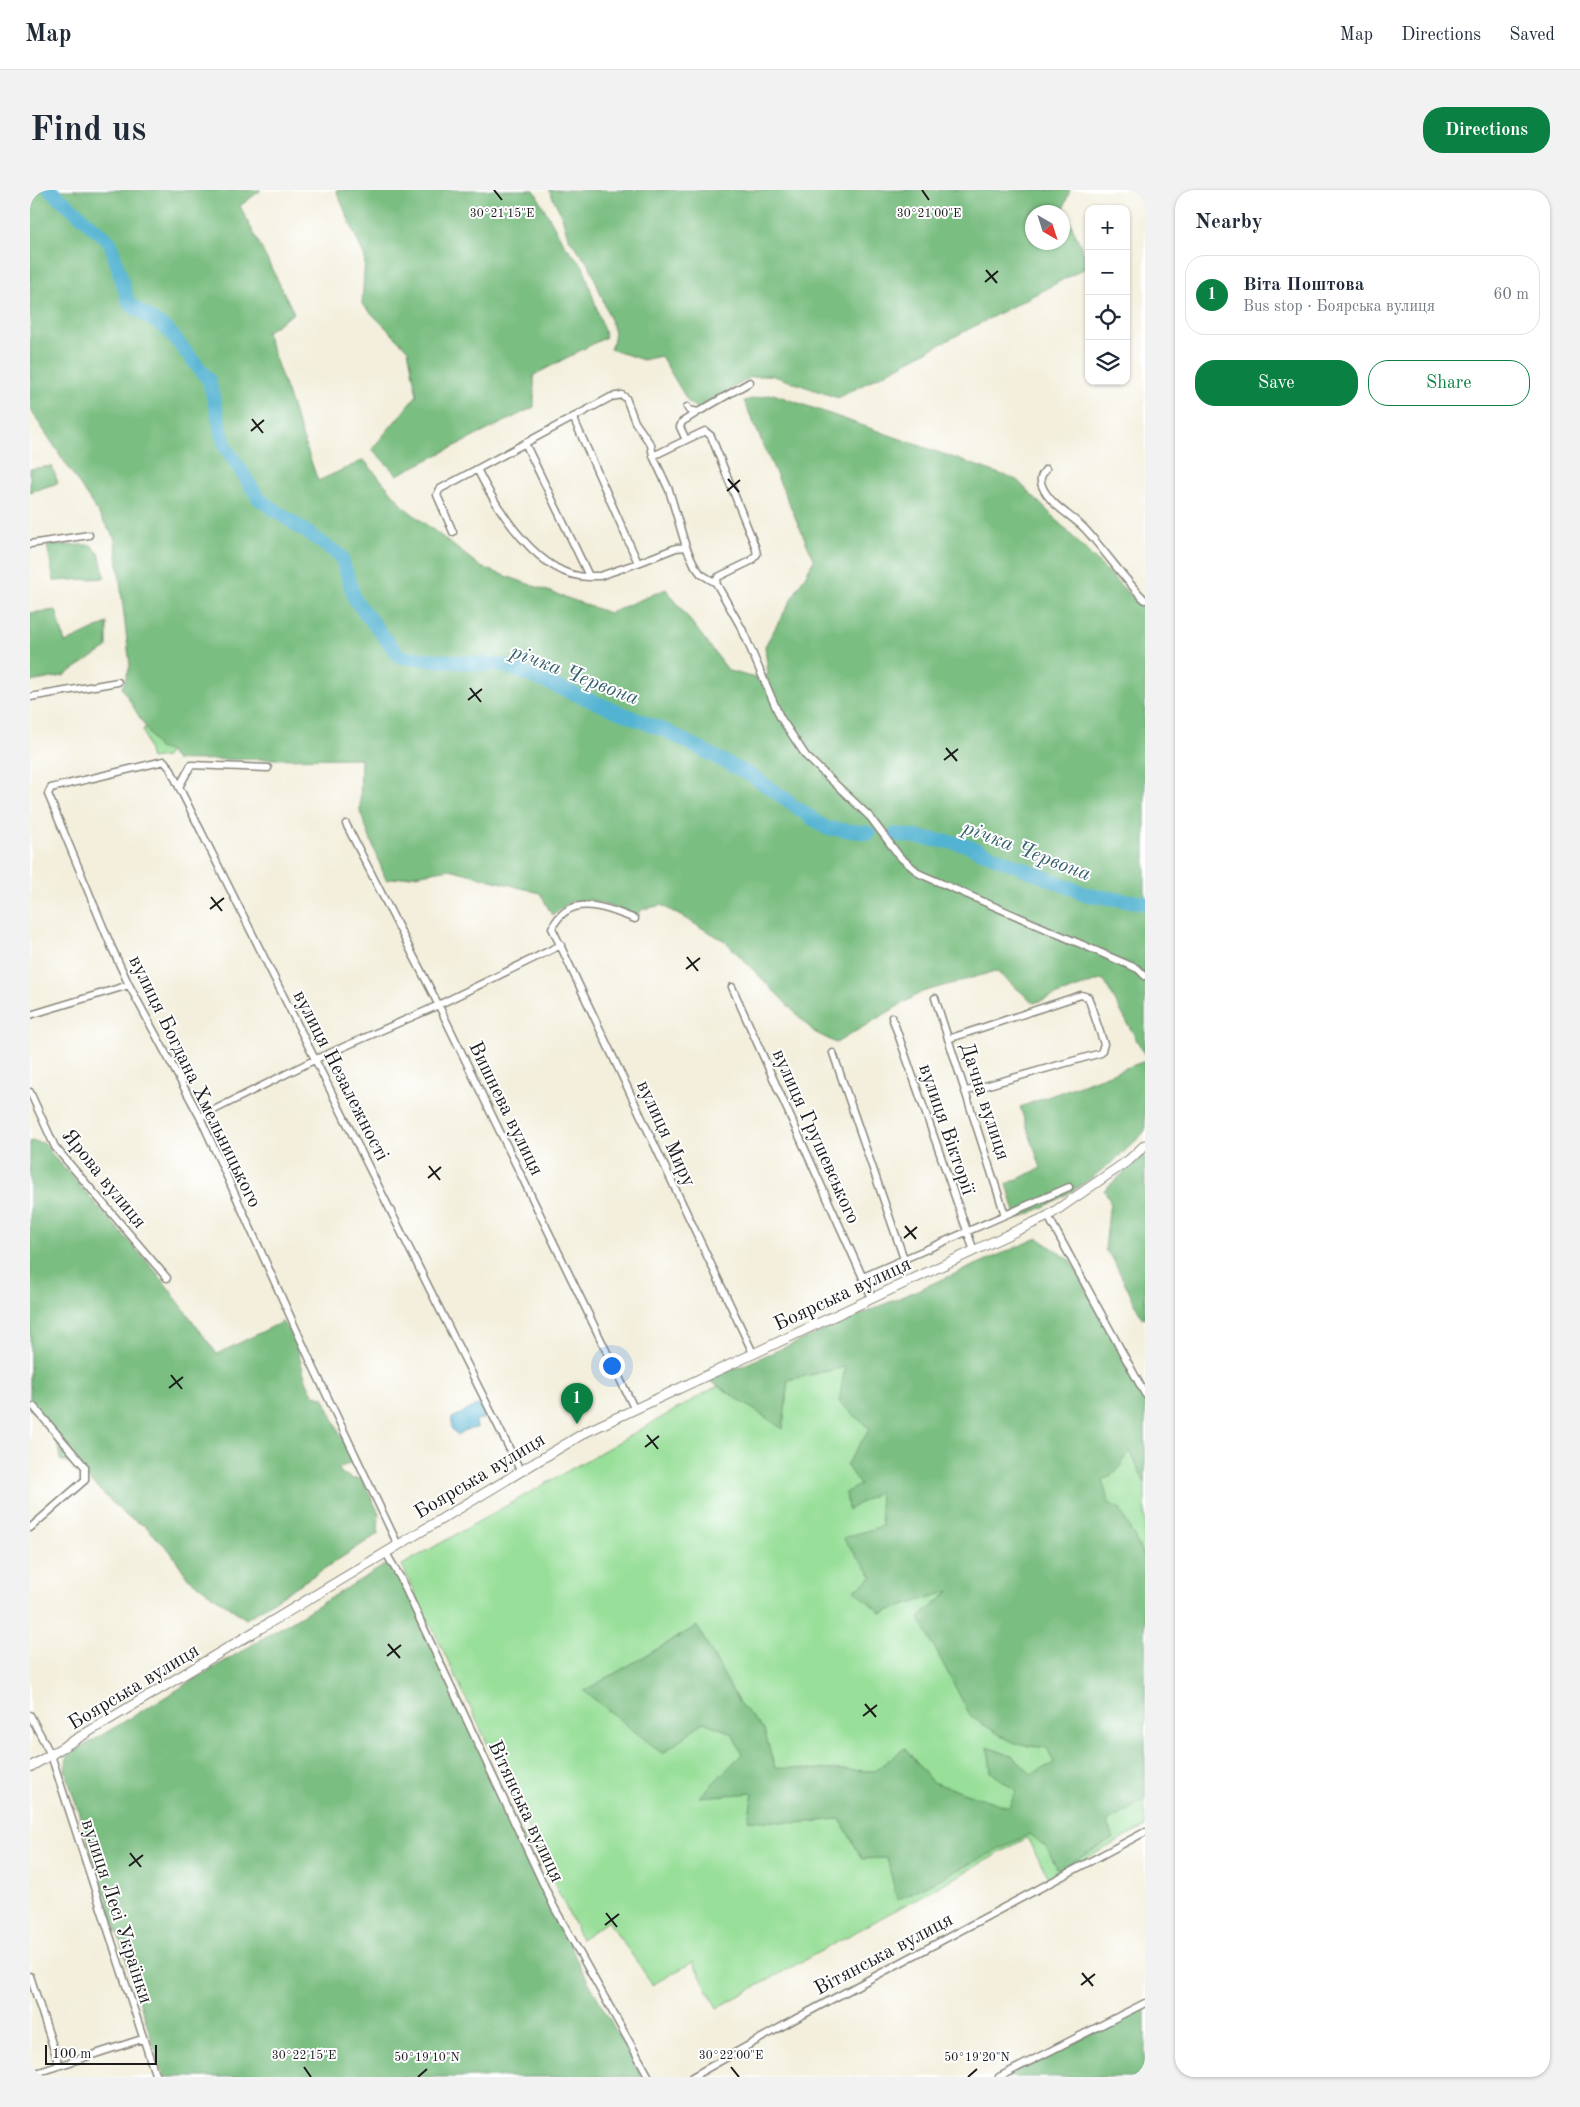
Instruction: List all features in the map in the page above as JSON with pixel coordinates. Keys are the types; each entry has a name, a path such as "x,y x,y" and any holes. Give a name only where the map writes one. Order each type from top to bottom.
{"street":[{"path":"686,440 680,427 682,422 750,382"},
{"path":"453,532 437,495 438,491 610,397 622,395 626,398 636,422 651,445 653,456 669,490 686,547 701,574 716,583 742,629 780,717 806,756 870,817 900,857 920,874 1138,969 1145,976"},
{"path":"687,407 689,410 698,412"},
{"path":"573,417 638,562"},
{"path":"653,456 705,431 711,436 757,554 751,561 718,577 716,583"},
{"path":"525,443 585,571 588,576 594,577"},
{"path":"477,469 496,502 522,539 563,572 594,577 676,548 686,547"},
{"path":"1046,469 1040,476 1040,481 1052,500 1085,529 1115,568 1145,600"},
{"path":"30,544 89,535"},
{"path":"30,697 118,682"},
{"name":"вулиця Богдана Хмельницького","path":"179,787 170,768 164,761 51,788 48,794 90,899 129,985 200,1116 307,1352 398,1545"},
{"path":"179,787 191,765 268,768"},
{"name":"вулиця Незалежності","path":"179,787 520,1470"},
{"name":"Вишнева вулиця","path":"346,824 438,1004 634,1408"},
{"name":"вулиця Миру","path":"635,919 596,905 572,907 557,918 552,928 753,1353"},
{"path":"200,1116 316,1059 438,1004 560,945"},
{"path":"30,1015 129,985"},
{"name":"вулиця Грушевського","path":"732,987 872,1298"},
{"path":"948,1039 1081,995 1088,997 1104,1044 1101,1053 967,1091"},
{"name":"Дачна вулиця","path":"935,998 1006,1214"},
{"name":"вулиця Вікторії","path":"892,1017 974,1251"},
{"path":"833,1053 904,1259"},
{"name":"Ярова вулиця","path":"30,1092 54,1147 167,1278"},
{"name":"Боярська вулиця","path":"30,1767 386,1553 520,1470 586,1432 1048,1216 1129,1160 1145,1145"},
{"path":"863,1277 1069,1187"},
{"path":"1048,1216 1145,1394"},
{"path":"30,1528 84,1480 86,1467 34,1407"},
{"name":"Вітянська вулиця","path":"386,1553 400,1577 554,1907 649,2077"},
{"name":"вулиця Лесі Українки","path":"30,1715 51,1755 156,2077"},
{"name":"Вітянська вулиця","path":"692,2077 797,2018 1145,1832"},
{"path":"30,1976 59,2065"},
{"path":"999,2077 1145,2003"},
{"path":"30,2074 142,2038"}],"green space":[{"path":"30,190 261,190 240,206 294,313 266,332 318,481 364,460 405,508 481,567 609,613 666,589 729,671 756,678 768,675 765,646 814,560 744,401 773,394 1017,480 1145,610 1145,1055 1103,979 1034,1003 996,971 922,992 836,1043 814,1032 725,941 661,905 641,910 638,915 590,900 570,902 552,915 540,893 450,869 386,880 360,812 361,758 176,760 168,751 158,748 122,688 130,666 115,539 30,409"},
{"path":"336,190 534,190 564,244 583,266 606,337 534,375 534,407 397,475 372,449 417,395 408,350 362,304 365,258"},
{"path":"549,190 1070,190 1065,205 1025,205 1025,250 1070,250 1070,221 1085,257 1085,268 838,398 771,375 751,377 698,409 689,403 661,356 643,360 610,349 614,340 613,327 590,266 568,237 561,214"},
{"path":"52,466 58,483 30,492 30,469"},
{"path":"47,545 91,545 99,553 105,578 54,581"},
{"path":"56,610 65,643 107,623 107,648 63,676 30,682 30,613"},
{"path":"163,727 173,743 166,757 151,759 143,729"},
{"path":"1145,1061 1145,1131 1118,1157 1086,1182 1052,1203 1017,1219 1007,1184 1041,1168 1020,1107"},
{"path":"30,1141 45,1143 51,1153 158,1274 217,1354 282,1322 294,1340 309,1386 314,1395 323,1397 353,1462 339,1468 341,1473 353,1479 361,1478 379,1513 378,1534 246,1619 188,1578 170,1551 145,1526 125,1515 74,1465 60,1460 55,1437 47,1425 30,1409"},
{"path":"1145,1154 1145,1319 1142,1318 1113,1259 1105,1250 1110,1200 1104,1190"},
{"path":"1038,1238 1070,1260 1145,1395 1145,1483 1130,1451 1116,1472 1102,1480 1109,1503 1120,1509 1145,1559 1145,1800 1107,1822 1113,1839 1058,1870 1046,1847 1030,1834 897,1900 887,1858 862,1859 840,1819 797,1823 748,1820 753,1793 699,1797 742,1754 732,1733 703,1722 663,1754 584,1691 697,1626 739,1703 764,1730 775,1768 874,1771 905,1748 932,1782 1009,1807 1016,1791 991,1772 988,1747 1014,1757 1031,1774 1054,1763 1047,1748 1015,1744 971,1717 919,1618 950,1591 881,1613 854,1590 873,1577 843,1538 882,1526 879,1492 848,1510 846,1492 860,1485 846,1465 870,1429 839,1402 845,1367 788,1380 783,1429 709,1380"},
{"path":"1042,1263 1145,1409 1145,1827 1049,1878 1027,1838 717,2008 693,1962 652,1985 608,1921 581,1939 402,1565 712,1389"},
{"path":"385,1565 401,1573 492,1768 578,1963 642,2077 164,2077 65,1770 67,1756"},
{"path":"1145,2007 1145,2077 1004,2077"}],"water":[{"path":"480,1404 485,1411 483,1419 476,1420 477,1428 466,1430 458,1435 451,1429 452,1418"}],"waterway":[{"path":"50,190 82,217"},
{"name":"річка Червона","path":"88,223 110,242 129,304 168,330 209,380 225,446 259,499 341,556 355,600 400,657 506,666 666,731 752,776 790,802"},
{"path":"796,807 826,828 869,833"},
{"name":"річка Червона","path":"895,834 963,844 1088,895 1145,903"}],"place":[{"name":"Віта Поштова","path":"577,1424"}]}
